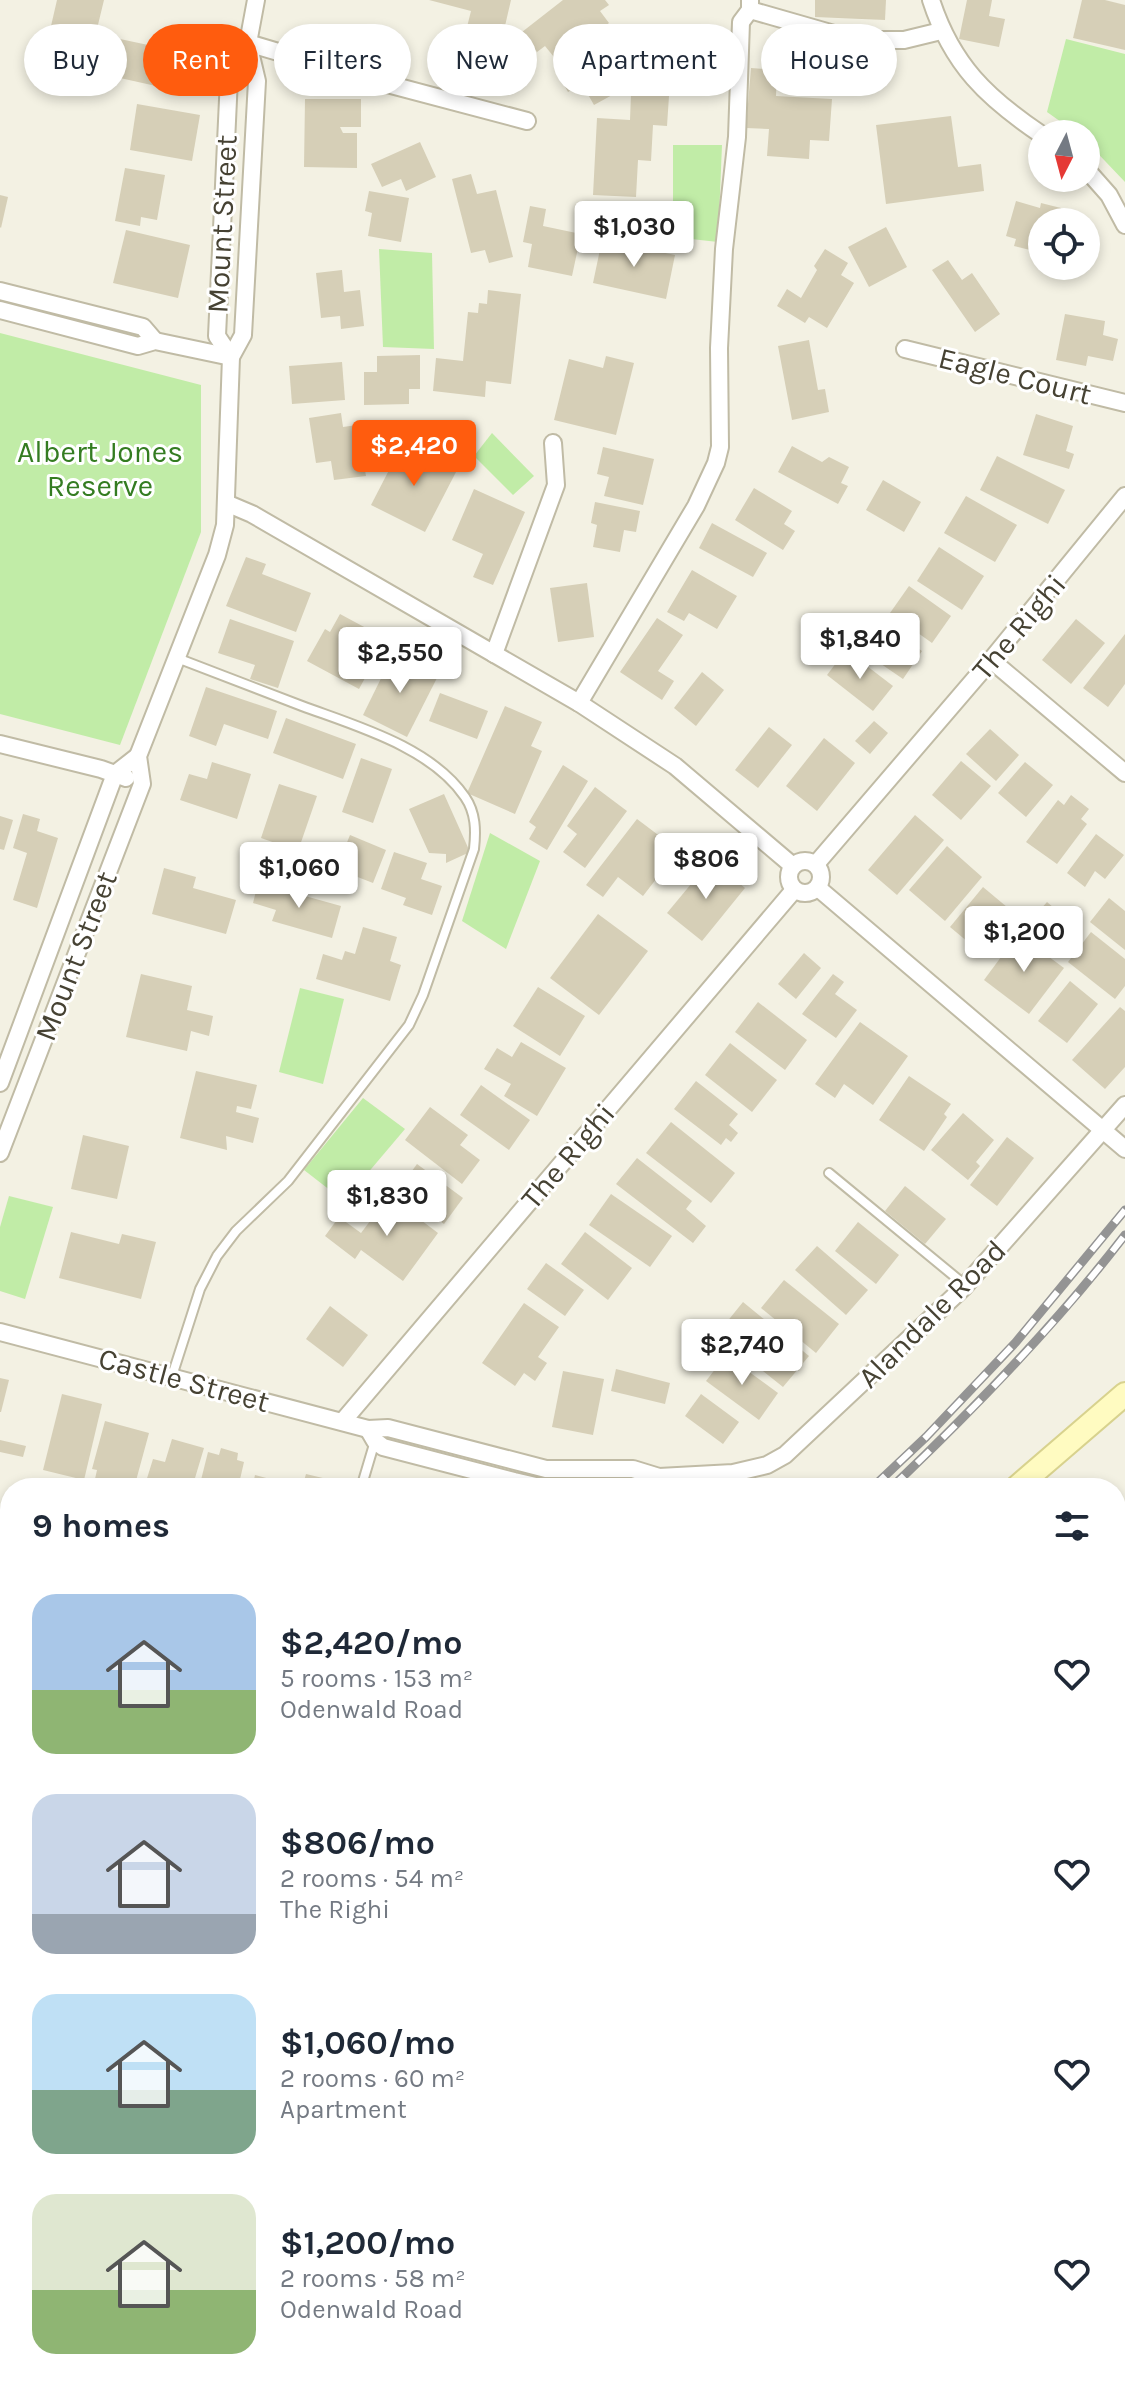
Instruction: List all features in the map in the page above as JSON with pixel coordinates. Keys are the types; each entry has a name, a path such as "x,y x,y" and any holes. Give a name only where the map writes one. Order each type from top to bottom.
{"street":[{"name":"Mount Street","path":"252,24 256,0"},
{"path":"931,0 941,31 979,87 1004,110 1028,126"},
{"path":"579,703 696,506 720,447 719,348 724,249 737,137 741,22 750,5 855,40 904,40 941,31"},
{"path":"258,46 527,121"},
{"name":"Mount Street","path":"228,96 217,336 231,357"},
{"name":"Mount Street","path":"0,1153 142,784 138,756 217,555 225,525 231,357 243,335 256,96"},
{"path":"1100,185 1125,225"},
{"path":"0,291 143,327 155,341"},
{"path":"0,310 138,346 155,341 231,357"},
{"name":"Eagle Court","path":"905,349 1125,403"},
{"path":"494,654 556,485 553,443"},
{"name":"The Righi","path":"816,864 991,660 1125,496"},
{"path":"226,503 252,514 579,703 675,766 793,866"},
{"path":"991,660 1125,773"},
{"path":"0,744 142,784"},
{"path":"115,774 138,756"},
{"name":"Mount Street","path":"0,1083 115,774"},
{"path":"804,860 816,864 822,876 818,888 807,893 794,890 789,878 793,866 804,860"},
{"path":"818,888 1125,1149"},
{"name":"The Righi","path":"343,1421 794,890"},
{"name":"Alandale Road","path":"659,1477 733,1473 767,1465 785,1455 965,1285 1125,1105"},
{"name":"Castle Street","path":"0,1332 343,1421 372,1435 383,1447 505,1478"},
{"path":"1028,1478 1125,1394"}],"lane":[{"path":"172,1376 200,1289 217,1256 236,1231 288,1181 409,1025 423,995 474,849 476,826 467,799 450,779 385,737 177,658"},
{"path":"829,1173 965,1285"},
{"path":"363,1478 372,1435"}],"green space":[{"path":"1066,39 1125,54 1125,182 1100,156 1100,120 1058,120 1047,112"},
{"path":"673,145 722,145 718,242 673,237"},
{"path":"379,249 432,253 434,349 383,347"},
{"name":"Albert Jones Reserve","path":"0,333 201,385 201,532 120,745 0,714"},
{"path":"492,433 534,476 513,495 474,456"},
{"path":"490,833 540,861 506,949 462,921"},
{"path":"300,988 344,999 323,1084 279,1072"},
{"path":"363,1098 405,1129 344,1201 304,1170"},
{"path":"9,1196 53,1207 25,1299 0,1291 0,1227"}],"building":[{"path":"57,0 104,0 98,24 51,24"},
{"path":"429,0 511,0 505,24 468,24 471,11"},
{"path":"563,0 605,0 609,5 600,11 608,24 553,24 553,56 545,46 537,52 537,24 532,24"},
{"path":"815,0 886,0 885,20 815,17"},
{"path":"967,0 992,0 989,16 1005,19 999,47 959,39"},
{"path":"1082,0 1105,0 1125,5 1125,50 1073,38"},
{"path":"127,40 143,44 143,83 127,80"},
{"path":"751,68 761,69 761,96 832,99 829,141 810,140 809,159 767,156 769,129 746,128"},
{"path":"589,96 610,96 594,105"},
{"path":"631,96 669,96 667,126 653,125 651,161 638,160 636,197 593,195 597,118 630,120"},
{"path":"305,99 361,99 361,127 340,127 343,133 357,133 357,168 304,167"},
{"path":"137,104 200,115 192,161 130,150"},
{"path":"951,116 958,167 981,164 984,191 886,204 876,125"},
{"path":"420,142 436,177 406,191 401,179 382,187 371,164"},
{"path":"125,168 165,175 157,220 141,217 140,226 115,221"},
{"path":"471,174 477,194 496,190 513,257 489,263 485,250 471,253 452,179"},
{"path":"369,191 409,198 401,242 368,236 372,213 365,211"},
{"path":"0,195 8,197 1,228 0,227"},
{"path":"1016,201 1040,208 1028,208 1028,250 1014,246 1016,239 1006,236"},
{"path":"1041,203 1061,208 1040,208"},
{"path":"530,206 546,209 543,226 581,234 572,276 528,267 532,244 523,242"},
{"path":"886,227 907,267 869,287 848,247"},
{"path":"126,230 190,245 178,298 113,283"},
{"path":"602,240 675,255 666,299 593,283"},
{"path":"825,249 848,263 841,275 854,283 827,328 809,317 805,323 777,306 787,289 801,298 817,270 814,266"},
{"path":"948,260 962,280 972,273 1000,314 975,332 932,270"},
{"path":"342,270 344,292 360,290 364,326 341,329 340,316 321,318 316,273"},
{"path":"488,290 521,294 511,384 486,381 485,397 433,391 436,358 463,361 468,312 478,313 479,303 487,304"},
{"path":"1065,314 1105,321 1103,335 1118,339 1113,361 1088,356 1086,366 1056,360"},
{"path":"809,340 818,390 825,389 829,412 792,420 778,346"},
{"path":"420,355 420,389 409,389 409,404 364,405 364,372 377,372 377,356"},
{"path":"606,356 634,363 616,435 554,420 569,359 603,368"},
{"path":"342,362 345,400 292,404 289,366"},
{"path":"341,413 343,427 364,424 370,458 363,459 366,476 334,480 331,461 316,463 309,418"},
{"path":"1036,414 1073,426 1066,451 1074,454 1069,469 1023,455"},
{"path":"402,445 456,472 425,532 371,505"},
{"path":"792,446 822,462 829,457 849,467 841,483 848,486 838,504 778,472"},
{"path":"603,447 654,459 643,505 604,496 609,477 597,474"},
{"path":"997,456 1065,490 1048,524 980,490"},
{"path":"883,480 921,502 904,532 866,510"},
{"path":"754,488 792,511 784,524 795,531 783,550 735,520"},
{"path":"474,489 525,512 493,585 473,577 483,554 452,540"},
{"path":"966,496 1017,525 995,562 944,533"},
{"path":"595,502 640,511 636,532 624,530 620,552 593,547 597,525 591,523"},
{"path":"712,523 767,553 753,577 699,548"},
{"path":"939,547 984,576 962,610 917,581"},
{"path":"246,557 266,564 262,574 311,593 296,632 226,606"},
{"path":"692,570 737,596 717,629 689,613 684,621 667,612"},
{"path":"587,583 594,637 558,642 550,588"},
{"path":"909,586 951,616 932,643 890,613"},
{"path":"340,614 366,628 357,645 377,656 359,689 307,661 325,629 330,632"},
{"path":"657,618 683,635 658,671 674,681 662,700 620,672"},
{"path":"230,619 294,641 278,688 250,679 255,665 218,653"},
{"path":"1076,619 1105,643 1071,684 1042,660"},
{"path":"862,624 880,637 887,627 922,651 903,679 849,642"},
{"path":"1125,634 1125,684 1108,707 1083,688"},
{"path":"846,650 893,686 873,711 827,675"},
{"path":"393,654 438,676 407,737 363,715"},
{"path":"702,672 724,690 696,726 674,708"},
{"path":"206,687 277,711 268,739 224,724 216,746 189,736"},
{"path":"440,693 488,711 477,739 429,721"},
{"path":"505,706 542,722 531,746 542,751 515,814 467,793"},
{"path":"286,718 356,744 343,779 273,753"},
{"path":"874,721 888,733 870,754 855,741"},
{"path":"769,727 792,745 758,788 735,770"},
{"path":"990,729 1019,755 996,781 966,754"},
{"path":"824,738 855,763 817,811 786,786"},
{"path":"361,758 392,769 373,823 342,812"},
{"path":"961,761 991,786 961,820 932,795"},
{"path":"212,762 251,774 237,819 180,800 189,774 207,779"},
{"path":"1025,762 1053,785 1026,817 998,793"},
{"path":"563,765 588,781 547,850 529,839 536,827 529,822"},
{"path":"279,784 317,796 298,851 261,838"},
{"path":"595,787 627,811 585,868 563,852 577,834 567,826"},
{"path":"444,794 470,852 446,863 446,854 429,853 409,809"},
{"path":"1071,795 1089,809 1081,819 1087,824 1057,864 1026,842 1058,800 1064,805"},
{"path":"23,814 40,819 37,831 58,838 37,908 13,900 27,853 13,848"},
{"path":"915,815 944,840 897,895 868,870"},
{"path":"0,816 13,820 4,850 0,849"},
{"path":"637,819 698,865 683,885 668,874 665,878 660,874 643,896 618,877 603,897 586,885"},
{"path":"1096,834 1124,855 1105,879 1095,871 1085,887 1067,873"},
{"path":"350,835 386,850 373,883 355,876 351,885 333,877"},
{"path":"947,846 982,877 945,921 909,890"},
{"path":"394,852 427,863 421,879 442,886 432,915 403,905 406,898 381,889"},
{"path":"711,860 745,888 702,941 667,913"},
{"path":"164,868 196,877 193,888 236,900 226,934 152,914"},
{"path":"258,883 341,906 332,938 272,921 276,910 253,903"},
{"path":"983,887 1020,918 987,958 950,927"},
{"path":"1109,898 1125,911 1125,950 1090,922"},
{"path":"1047,902 1077,928 1057,951 1027,925"},
{"path":"598,914 648,951 599,1015 550,978"},
{"path":"363,927 397,937 390,961 401,965 390,1001 316,979 323,954 342,960 345,951 355,954"},
{"path":"1091,932 1125,959 1125,986 1115,999 1068,962"},
{"path":"1018,934 1064,968 1029,1014 984,980"},
{"path":"804,953 821,968 796,999 778,984"},
{"path":"141,974 192,986 187,1010 213,1016 209,1036 191,1031 187,1051 126,1037"},
{"path":"833,974 844,982 835,994 857,1010 836,1038 802,1014"},
{"path":"1070,981 1098,1004 1067,1043 1038,1021"},
{"path":"538,987 585,1016 560,1056 513,1026"},
{"path":"758,1002 807,1040 785,1070 735,1032"},
{"path":"1120,1007 1125,1011 1125,1067 1105,1089 1072,1060"},
{"path":"860,1022 908,1056 873,1105 844,1084 835,1098 815,1084"},
{"path":"521,1042 566,1068 537,1116 504,1096 511,1084 484,1069 497,1048 512,1057"},
{"path":"730,1043 777,1080 752,1112 705,1075"},
{"path":"196,1071 257,1085 251,1109 237,1106 236,1112 259,1118 253,1143 226,1136 227,1150 180,1138"},
{"path":"909,1076 951,1104 944,1114 947,1117 924,1151 879,1120"},
{"path":"696,1081 738,1114 729,1125 738,1133 731,1142 726,1138 721,1145 674,1109"},
{"path":"481,1085 530,1120 509,1150 460,1115"},
{"path":"430,1107 468,1135 460,1145 480,1160 462,1184 405,1140"},
{"path":"963,1113 994,1140 976,1162 980,1166 968,1180 931,1150"},
{"path":"671,1122 735,1173 711,1203 646,1153"},
{"path":"83,1135 129,1146 117,1199 71,1189"},
{"path":"1007,1137 1034,1158 997,1206 970,1185"},
{"path":"637,1158 692,1201 686,1209 706,1226 693,1243 616,1184"},
{"path":"417,1164 463,1198 444,1224 398,1190"},
{"path":"905,1186 946,1219 925,1244 885,1211"},
{"path":"611,1194 672,1236 650,1267 589,1225"},
{"path":"389,1196 438,1233 403,1281 361,1250 355,1259 325,1236 339,1217 361,1233"},
{"path":"858,1222 899,1255 876,1284 835,1251"},
{"path":"71,1232 119,1244 122,1234 156,1242 141,1299 59,1278"},
{"path":"585,1232 632,1268 608,1300 561,1264"},
{"path":"817,1246 868,1290 846,1315 795,1270"},
{"path":"546,1263 584,1290 565,1316 527,1289"},
{"path":"784,1280 839,1324 816,1353 761,1308"},
{"path":"743,1302 809,1356 783,1387 749,1360 758,1349 726,1323"},
{"path":"524,1303 559,1327 538,1357 547,1363 535,1381 524,1373 515,1386 482,1363"},
{"path":"330,1306 368,1335 343,1367 306,1339"},
{"path":"726,1355 778,1393 759,1420 706,1381"},
{"path":"616,1369 670,1383 665,1404 611,1391"},
{"path":"563,1371 604,1379 593,1435 552,1427"},
{"path":"0,1378 9,1380 1,1412 0,1412"},
{"path":"62,1394 102,1404 84,1478 43,1470"},
{"path":"701,1394 739,1422 723,1444 685,1416"},
{"path":"105,1421 149,1433 137,1478 95,1478 97,1470 92,1469"},
{"path":"172,1439 204,1448 195,1478 147,1478 153,1459 165,1462"},
{"path":"0,1440 26,1446 23,1457 0,1452"},
{"path":"221,1448 238,1453 237,1460 244,1462 240,1478 202,1478 208,1452 219,1455"}],"railway":[{"path":"883,1478 1016,1342 1125,1210"},
{"path":"901,1478 1013,1366 1071,1302 1125,1235"}]}
